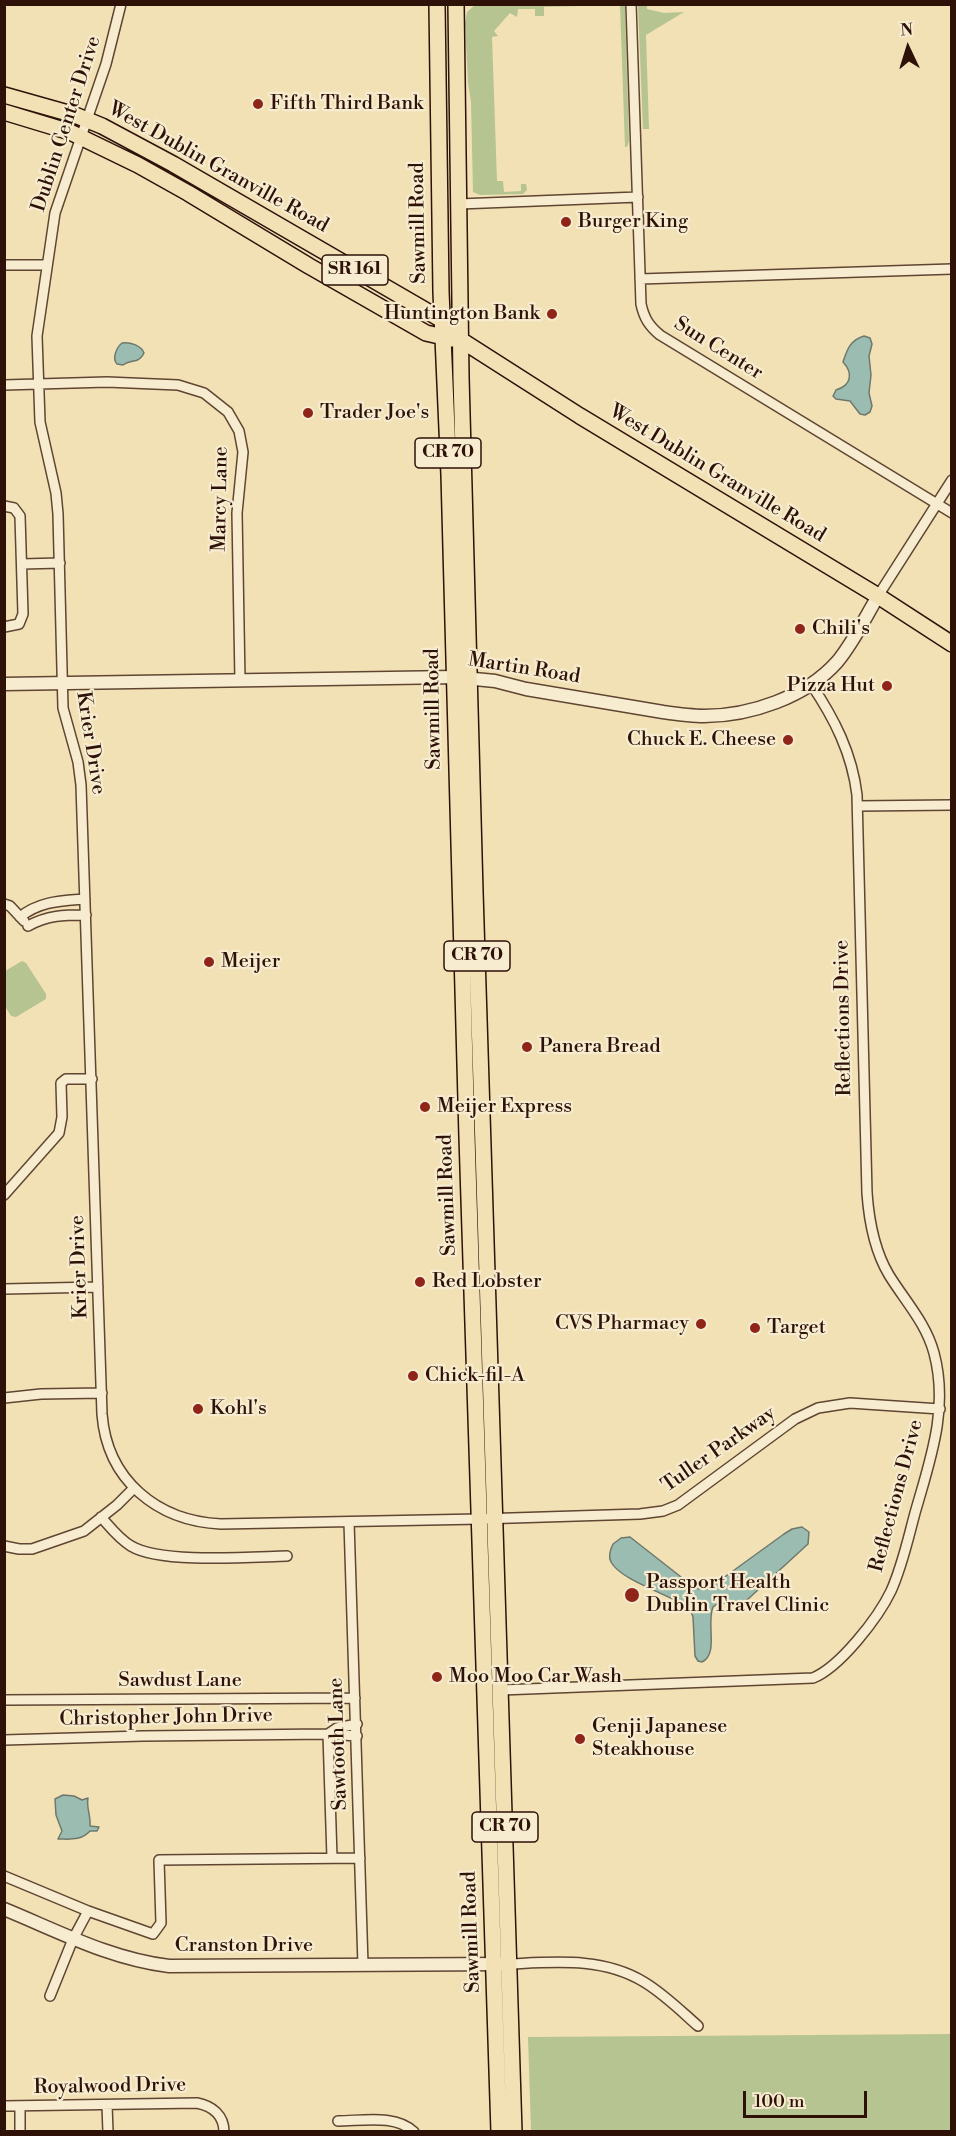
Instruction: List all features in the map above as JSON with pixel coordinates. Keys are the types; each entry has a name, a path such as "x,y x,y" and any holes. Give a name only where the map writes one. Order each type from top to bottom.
{"main road":[{"name":"Sawmill Road","path":"437,4 442,338 462,678"},
{"name":"Sawmill Road","path":"456,4 461,340 462,678 501,1964 514,2132"},
{"name":"West Dublin Granville Road","path":"4,95 87,120 183,170 442,320 461,340 580,416 878,596 951,644"},
{"name":"West Dublin Granville Road","path":"4,112 81,137 165,179 426,333 461,340"},
{"name":"Sawmill Road","path":"488,1519 501,1689 499,2132"}],"street":[{"name":"Dublin Center Drive","path":"62,684 57,501 43,439 38,384 38,327 55,213 106,64 121,4"},
{"name":"Sun Center","path":"631,4 640,279 643,313 651,327 660,335 951,513"},
{"path":"459,204 638,197"},
{"path":"4,265 46,265"},
{"path":"640,279 951,269"},
{"name":"Marcy Lane","path":"4,385 107,382 178,385 204,393 217,401 232,417 241,438 243,452 237,507 240,681"},
{"path":"878,596 951,480"},
{"path":"4,506 14,508 20,516 22,564 22,619 16,626 4,627"},
{"path":"22,564 60,563"},
{"name":"Martin Road","path":"4,684 462,678 495,681 526,689 663,712 704,716 739,713 775,702 811,684 838,660 878,596"},
{"name":"Krier Drive","path":"62,684 64,715 81,781 103,1424 107,1443 117,1465 134,1488 146,1498 165,1511 200,1522 488,1519"},
{"name":"Reflections Drive","path":"501,1689 806,1679 824,1672 872,1621 891,1590 903,1556 929,1465 940,1409 938,1371 932,1345 918,1317 882,1262 869,1215 858,806 854,774 846,747 834,720 811,684"},
{"path":"858,806 951,805"},
{"path":"20,917 46,903 86,899"},
{"path":"4,904 10,906 29,927 47,917 86,915"},
{"path":"4,1195 58,1133 62,1117 61,1083 66,1079 92,1079"},
{"path":"4,1288 98,1287"},
{"path":"4,1398 41,1394 102,1393"},
{"name":"Tuller Parkway","path":"488,1519 640,1514 663,1511 691,1497 795,1419 818,1408 850,1403 940,1409"},
{"path":"4,1546 19,1549 40,1546 84,1531 134,1488"},
{"path":"101,1517 131,1546 148,1553 203,1557 287,1557"},
{"name":"Sawtooth Lane","path":"349,1522 363,1965"},
{"name":"Sawdust Lane","path":"4,1700 355,1698"},
{"name":"Christopher John Drive","path":"328,1734 337,1728 357,1724"},
{"path":"328,1734 332,1858"},
{"name":"Christopher John Drive","path":"4,1740 143,1736 328,1734 357,1736"},
{"path":"4,1876 88,1911 153,1934 161,1923 159,1860 360,1858"},
{"name":"Cranston Drive","path":"4,1909 73,1939 123,1957 169,1966 501,1964"},
{"path":"50,1996 73,1939 88,1911"},
{"path":"501,1964 581,1962 615,1969 650,1986 698,2026"},
{"name":"Royalwood Drive","path":"4,2106 197,2103 215,2110 221,2117 224,2132"},
{"path":"107,2105 108,2132"},
{"path":"20,2106 20,2132"},
{"path":"338,2121 392,2121 407,2125 414,2132"}],"green space":[{"path":"476,4 625,5 629,141 627,147 625,147 620,5 544,7 544,16 535,16 535,9 518,9 517,17 510,13 494,31 498,36 492,37 497,181 503,181 504,192 521,191 521,184 526,184 527,190 523,194 480,195 473,192 471,102 465,23 467,12"},
{"path":"647,5 647,9 664,13 684,12 646,35 649,129 643,129 638,6"},
{"path":"22,961 26,963 46,994 46,999 16,1017 11,1016 5,1006 5,971"},
{"path":"951,2034 951,2131 531,2131 528,2037"}],"water":[{"path":"864,336 870,338 872,344 869,356 871,375 869,393 872,406 870,412 865,415 860,414 850,401 836,399 833,396 836,390 848,382 848,370 843,362 848,350 855,340"},
{"path":"122,343 135,345 144,353 137,360 123,365 117,364 115,354"},
{"path":"802,1527 809,1532 808,1544 747,1600 717,1604 713,1607 710,1652 702,1662 698,1661 695,1656 693,1617 690,1609 625,1575 617,1569 610,1558 613,1544 621,1538 630,1537 690,1584 699,1589 708,1589 784,1534"},
{"path":"63,1795 74,1796 82,1800 88,1798 90,1826 99,1827 97,1831 90,1831 75,1839 58,1839 62,1831 56,1815 55,1799"}],"place":[{"name":"Fifth Third Bank","path":"258,104"},
{"name":"Burger King","path":"566,222"},
{"name":"Huntington Bank","path":"552,314"},
{"name":"Trader Joe's","path":"308,413"},
{"name":"Chili's","path":"800,629"},
{"name":"Pizza Hut","path":"887,686"},
{"name":"Chuck E. Cheese","path":"788,740"},
{"name":"Meijer","path":"209,962"},
{"name":"Panera Bread","path":"527,1047"},
{"name":"Meijer Express","path":"425,1107"},
{"name":"Red Lobster","path":"420,1282"},
{"name":"CVS Pharmacy","path":"701,1324"},
{"name":"Target","path":"755,1328"},
{"name":"Chick-fil-A","path":"413,1376"},
{"name":"Kohl's","path":"198,1409"},
{"name":"Passport Health Dublin Travel Clinic","path":"632,1595"},
{"name":"Moo Moo Car Wash","path":"437,1677"},
{"name":"Genji Japanese Steakhouse","path":"580,1739"}]}
